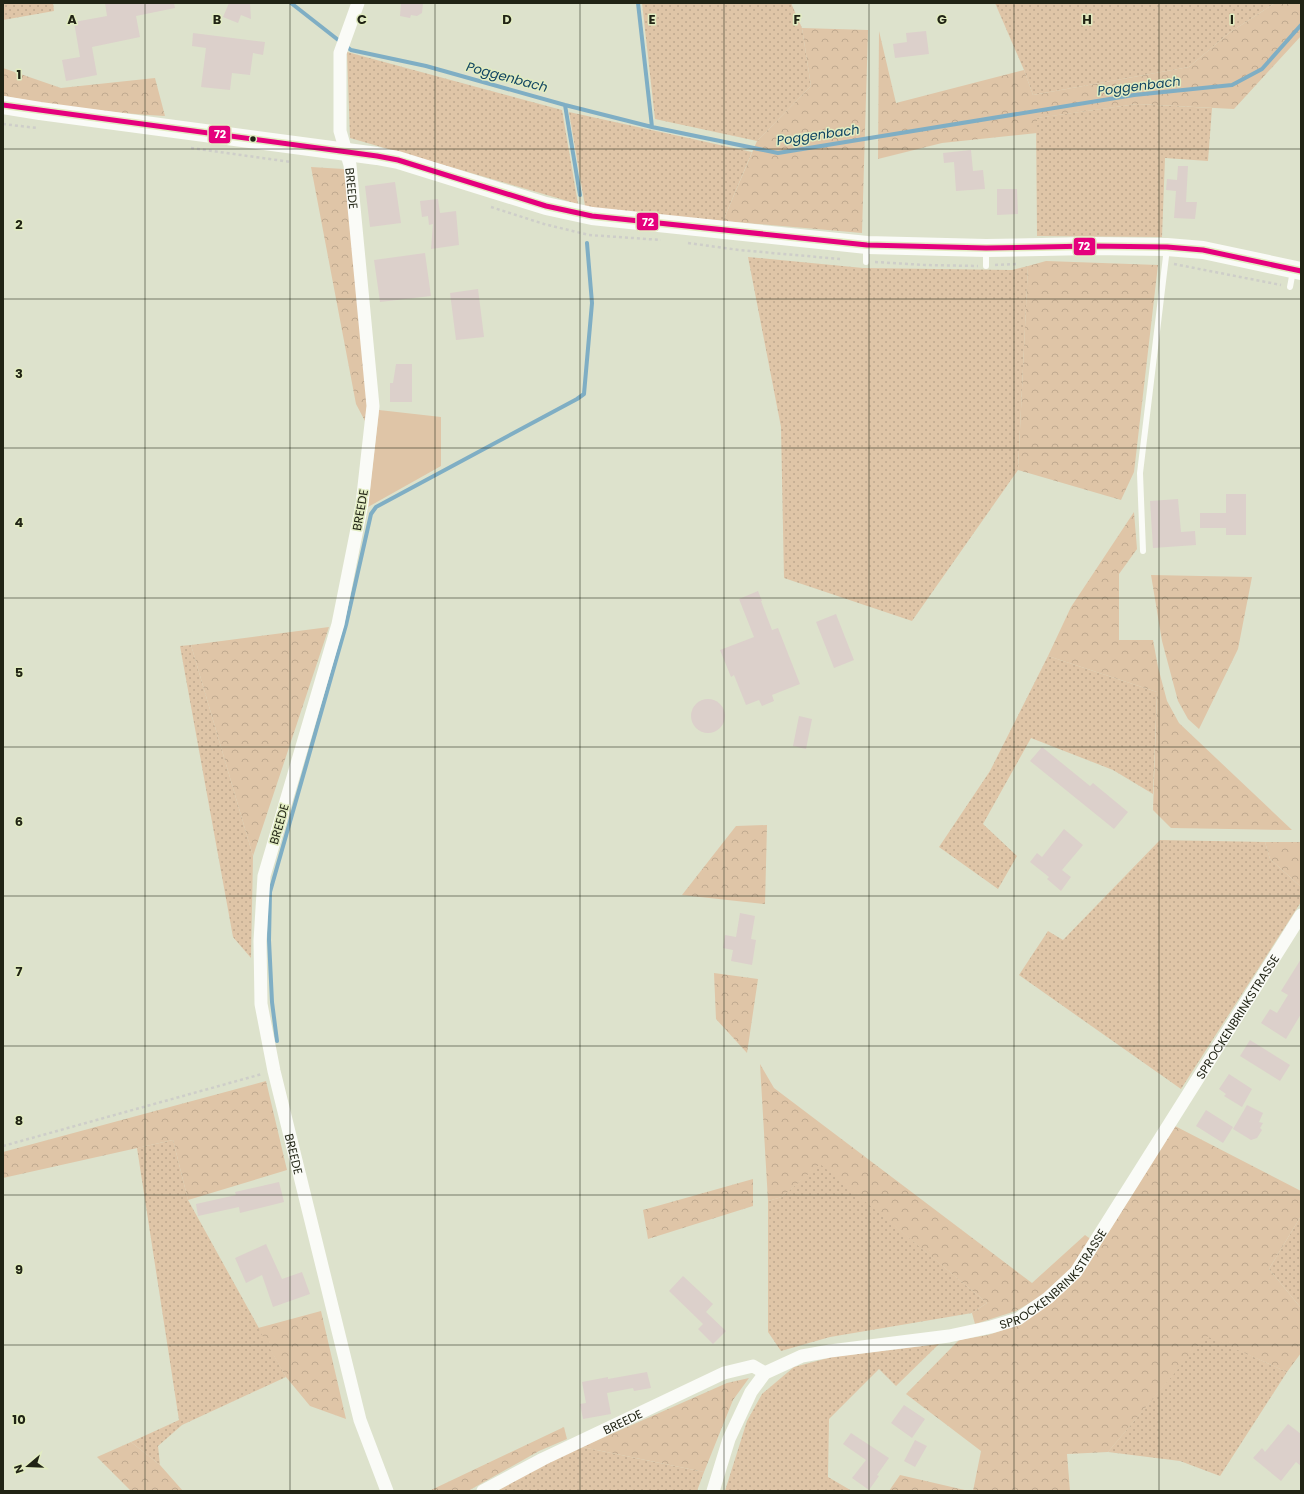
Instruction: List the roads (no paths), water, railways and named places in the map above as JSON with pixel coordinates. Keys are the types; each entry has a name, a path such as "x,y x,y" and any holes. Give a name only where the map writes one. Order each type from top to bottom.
{"street":[{"name":"BREEDE","path":"358,3 340,53 340,131 350,165 373,406 362,504 338,624 264,876 260,941 261,1004 274,1071 360,1420 387,1491"},
{"path":"3,105 345,151 398,160 546,206 592,216 866,253 986,257 1091,246 1167,247 1203,250 1297,271"},
{"name":"SPROCKENBRINKSTRASSE","path":"713,1491 729,1439 751,1392 765,1373 802,1356 949,1336 991,1327 1018,1319 1048,1298 1076,1272 1301,916"},
{"name":"BREEDE","path":"483,1491 543,1459 724,1373 753,1366 765,1373"}],"lane":[{"path":"1143,551 1140,473 1167,247"},
{"path":"1290,287 1297,271"}],"waterway":[{"name":"Poggenbach","path":"291,3 351,50 426,66 565,105 652,127 778,153 1134,95 1232,85 1262,69 1301,25"},
{"path":"638,3 652,127"},
{"path":"565,105 580,195"},
{"path":"277,1041 272,1002 269,940 270,892 346,625 371,514 376,507 584,394 592,303 587,243"}]}
